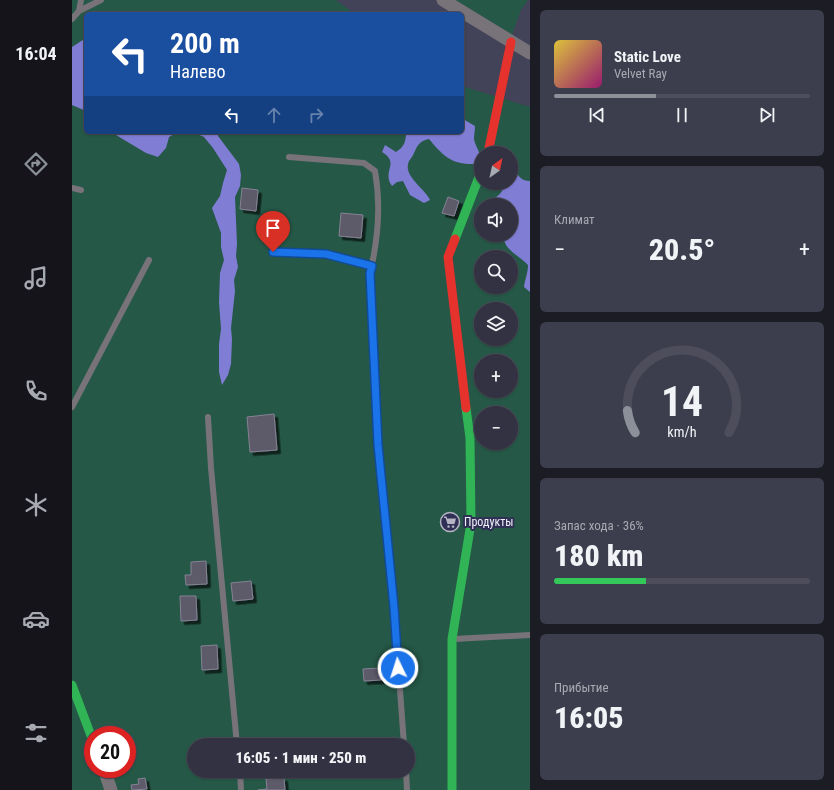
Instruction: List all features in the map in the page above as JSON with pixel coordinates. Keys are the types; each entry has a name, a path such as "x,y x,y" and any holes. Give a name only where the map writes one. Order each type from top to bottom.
{"street":[{"path":"443,0 462,12"},
{"path":"464,13 530,53"},
{"path":"489,146 511,42"},
{"path":"452,790 452,639 471,523 470,438 448,257 474,190"},
{"path":"72,685 87,726"},
{"path":"107,778 111,790"}],"lane":[{"path":"79,11 81,0"},
{"path":"72,19 79,11 101,0"},
{"path":"289,157 364,163 375,171 378,191 376,247 370,273 378,445 394,607 403,738"},
{"path":"72,188 81,190"},
{"path":"273,252 326,254 372,266"},
{"path":"72,406 149,260"},
{"path":"208,417 211,468 236,738"},
{"path":"452,639 530,635"},
{"path":"240,778 241,790"},
{"path":"406,778 407,790"}],"green space":[{"path":"72,0 336,0 352,12 84,12 84,134 464,134 464,87 530,107 530,790 72,790"},
{"path":"455,0 528,0 521,10 512,35"}],"shaded area":[{"path":"84,39 84,110 72,105 72,47"},
{"path":"464,120 475,126 474,139 476,146 474,146 474,164 461,163 449,159 439,151 429,139 418,145 409,161 408,166 411,177 430,200 424,203 410,195 403,181 397,182 392,186 389,182 388,176 390,162 387,156 382,152 385,145 396,152 404,144 406,134 464,134"},
{"path":"114,134 174,134 169,137 166,148 158,157 146,153"},
{"path":"197,134 218,134 239,164 241,175 240,186 235,197 237,244 236,256 238,267 234,280 235,291 231,328 231,364 228,375 222,385 219,372 219,344 221,329 219,302 220,273 224,260 221,247 221,233 212,208 220,196 227,170 204,137"},
{"path":"518,176 527,181 530,181 530,292 524,287 528,265 518,257 518,250 510,250 505,242 518,242 518,198 494,198 502,191 518,190"}],"building":[{"path":"242,188 258,190 256,211 240,209"},
{"path":"448,197 459,201 454,216 442,213"},
{"path":"341,213 363,215 361,238 339,236"},
{"path":"274,414 277,450 250,452 247,417"},
{"path":"206,561 207,584 186,585 185,575 191,575 191,562"},
{"path":"251,581 253,599 233,601 231,583"},
{"path":"180,596 196,596 197,620 181,621"},
{"path":"217,645 218,669 202,670 201,646"},
{"path":"380,668 381,680 364,681 363,669"},
{"path":"145,778 147,789 132,790 131,785 139,784 138,779"},
{"path":"284,778 285,790 258,790 267,789 266,779"}],"traffic: fast":[{"path":"455,239 474,190"},
{"path":"452,790 452,639 471,523 470,438 466,408"},
{"path":"72,685 87,726"}],"traffic: jam":[{"path":"489,146 511,42"},
{"path":"455,239 448,257 466,408"}],"place":[{"name":"Продукты","path":"450,522"}],"route":[{"path":"273,252 326,254 358,261 372,266 370,273 378,445 394,607 398,668"}]}
